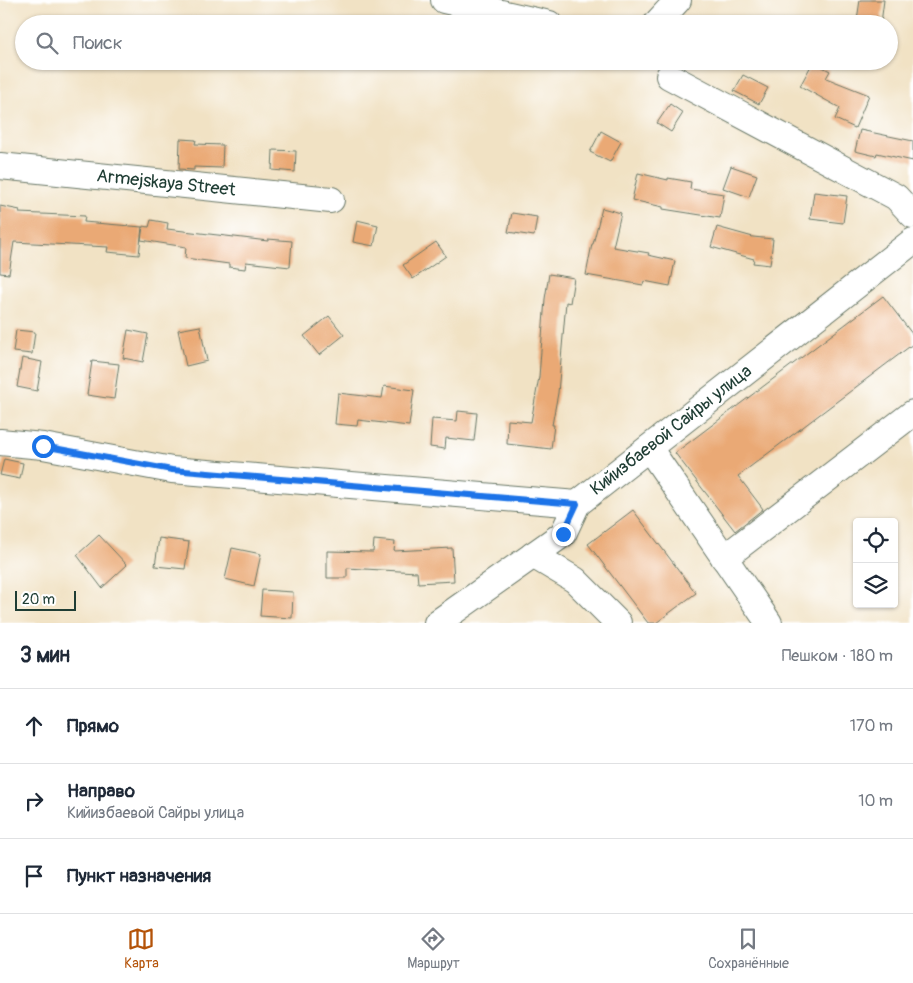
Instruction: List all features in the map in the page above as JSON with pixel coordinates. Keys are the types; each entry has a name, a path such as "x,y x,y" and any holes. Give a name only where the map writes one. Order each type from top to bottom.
{"street":[{"path":"444,0 510,15"},
{"path":"664,15 678,0"},
{"path":"669,76 896,197 913,215"},
{"name":"Armejskaya Street","path":"0,166 331,200"},
{"name":"Кийизбаевой Сайры улица","path":"437,623 563,534 577,504 913,241"},
{"path":"724,558 913,413"},
{"path":"0,442 43,446 172,470 577,504"},
{"path":"648,448 769,623"},
{"path":"533,555 575,580 618,623"}],"building":[{"path":"860,0 884,0 882,15 858,15"},
{"path":"809,70 828,70 830,71 826,78 869,95 855,128 835,119 840,108 800,86"},
{"path":"743,75 768,88 759,104 734,91"},
{"path":"670,104 683,113 671,132 657,123"},
{"path":"860,130 913,141 913,161 877,153 876,156 855,151"},
{"path":"601,131 621,142 610,162 590,152"},
{"path":"180,139 196,140 195,144 223,145 222,168 194,167 194,170 179,169"},
{"path":"273,150 296,151 295,172 272,170"},
{"path":"731,166 757,175 749,197 723,188"},
{"path":"638,173 668,180 668,178 691,182 690,189 724,194 720,218 663,209 663,207 632,200"},
{"path":"814,192 847,196 843,223 810,219"},
{"path":"0,206 20,210 19,213 85,216 84,222 142,227 139,255 107,252 108,247 14,242 9,274 0,273"},
{"path":"602,208 621,213 613,247 649,253 648,255 675,261 670,286 644,281 643,285 586,275"},
{"path":"512,213 537,217 534,236 508,232"},
{"path":"151,220 168,223 167,229 268,241 268,239 292,241 290,267 246,262 245,269 229,267 229,264 185,258 186,247 141,240 143,226 149,227"},
{"path":"357,220 378,225 374,246 353,242"},
{"path":"717,227 753,237 773,239 770,265 753,263 754,259 711,247"},
{"path":"436,242 446,256 413,279 403,265"},
{"path":"549,274 574,278 570,303 566,302 551,449 507,444 508,420 531,422 539,377 545,299"},
{"path":"883,296 913,335 913,344 738,476 763,509 735,531 675,453"},
{"path":"329,316 344,335 319,355 304,336"},
{"path":"200,326 207,361 186,366 178,330"},
{"path":"16,330 35,332 32,354 13,352"},
{"path":"128,330 148,334 143,362 123,358"},
{"path":"22,358 42,362 37,391 17,387"},
{"path":"92,361 119,364 114,399 87,395"},
{"path":"384,386 414,390 409,426 358,420 357,426 335,424 338,393 382,398"},
{"path":"458,411 477,413 474,441 446,438 445,449 430,447 432,419 457,421"},
{"path":"4,459 23,463 20,479 0,475"},
{"path":"633,510 696,593 656,623 648,623 588,544"},
{"path":"99,535 127,565 102,588 77,555"},
{"path":"159,538 189,542 185,569 155,566"},
{"path":"374,540 395,542 394,551 452,548 454,581 418,583 417,572 347,568 347,578 327,578 327,551 373,552"},
{"path":"232,548 261,554 254,586 225,579"},
{"path":"262,590 293,592 292,618 260,616"}],"route":[{"path":"43,446 172,470 577,504 563,534"}]}
